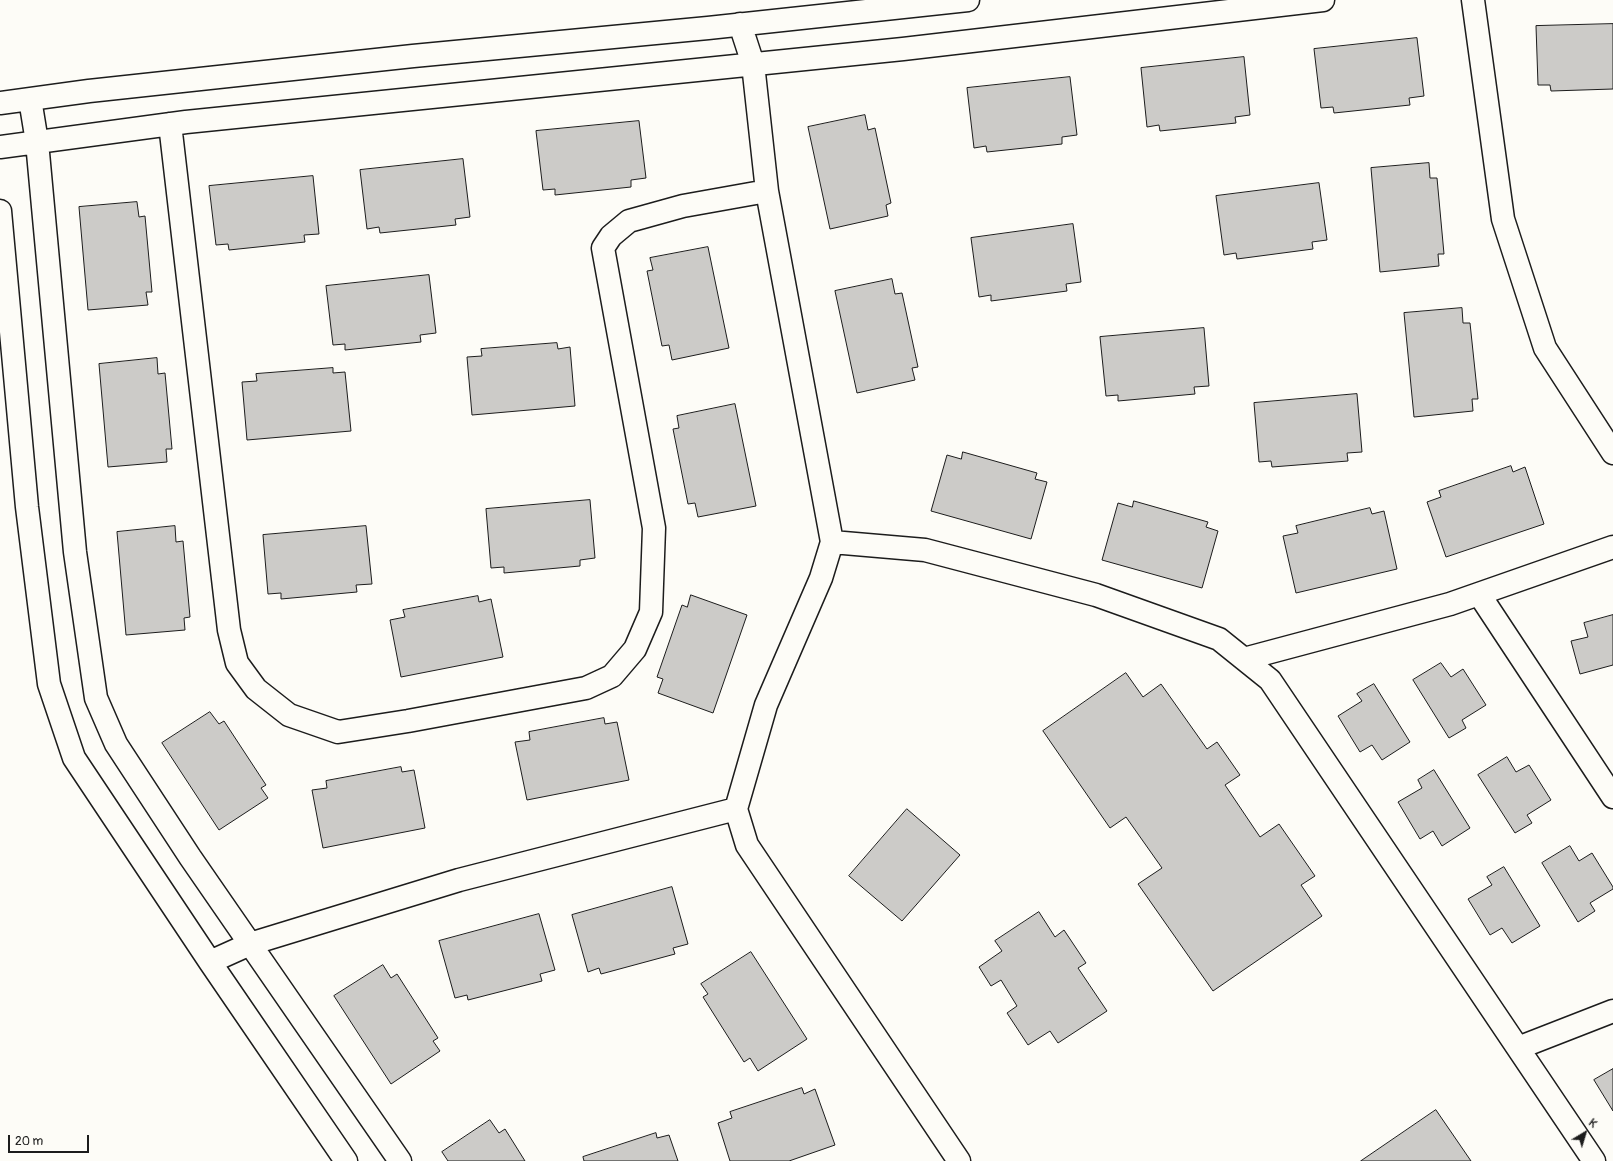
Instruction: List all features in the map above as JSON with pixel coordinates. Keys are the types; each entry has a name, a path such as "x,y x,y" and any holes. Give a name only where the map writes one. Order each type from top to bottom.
{"street":[{"path":"0,103 89,91 382,59 968,0"},
{"path":"0,147 170,124 939,45 1323,0"},
{"path":"1473,0 1503,219 1545,348 1613,453"},
{"path":"740,24 753,64 767,191 832,542 821,578 766,705 736,809 747,845 951,1159"},
{"path":"30,99 37,142 75,552 96,698 116,744 190,857 400,1161"},
{"path":"170,124 228,622 237,663 256,689 289,715 338,732 408,721 586,688 612,676 634,649 651,612 654,528 603,248 611,236 629,221 683,206 767,191"},
{"path":"0,211 27,507 49,684 74,758 210,962 346,1161"},
{"path":"832,542 925,550 1096,595 1219,639 1270,680 1594,1161"},
{"path":"1244,659 1450,604 1613,547"},
{"path":"1479,594 1613,797"},
{"path":"210,962 250,944 459,880 736,809"},
{"path":"1518,1048 1613,1011"}],"building":[{"path":"1613,24 1613,89 1551,91 1550,85 1538,85 1536,26"},
{"path":"1417,38 1424,96 1409,98 1410,105 1334,113 1333,107 1321,108 1314,49"},
{"path":"1244,57 1250,115 1235,117 1236,123 1160,131 1159,125 1147,127 1141,68"},
{"path":"1070,77 1077,135 1062,137 1062,144 987,152 986,146 974,148 967,88"},
{"path":"865,115 868,130 875,128 891,203 886,205 888,216 830,229 808,127"},
{"path":"639,121 646,178 631,180 631,187 555,195 555,189 543,190 536,131"},
{"path":"463,159 470,217 455,219 456,225 380,233 379,227 367,229 360,170"},
{"path":"1429,163 1430,178 1437,178 1444,254 1438,254 1439,266 1380,272 1371,168"},
{"path":"313,176 319,234 304,235 305,242 229,250 228,244 216,245 209,186"},
{"path":"1319,183 1327,240 1312,242 1313,249 1237,259 1236,253 1224,255 1216,196"},
{"path":"137,202 139,217 145,216 152,292 146,292 148,305 88,310 79,207"},
{"path":"1073,224 1081,282 1066,284 1067,291 991,301 991,295 979,297 971,238"},
{"path":"708,247 729,348 672,360 669,345 662,346 647,271 653,270 650,258"},
{"path":"429,275 436,333 420,335 421,342 345,350 345,344 333,345 326,286"},
{"path":"892,279 895,294 902,293 918,367 912,368 915,380 857,393 835,291"},
{"path":"1462,308 1463,323 1470,323 1478,399 1472,399 1473,411 1414,417 1404,313"},
{"path":"1204,328 1209,386 1194,387 1195,394 1118,401 1118,395 1106,396 1100,337"},
{"path":"557,343 558,349 570,347 575,406 472,415 467,357 482,356 481,349"},
{"path":"157,358 158,374 165,373 172,449 166,449 167,462 108,467 99,364"},
{"path":"333,368 333,373 345,372 351,431 247,440 242,382 257,381 256,374"},
{"path":"1357,394 1362,452 1347,453 1348,461 1272,467 1271,461 1259,462 1254,403"},
{"path":"735,404 756,506 698,517 695,503 688,504 673,429 679,428 677,416"},
{"path":"963,452 1037,473 1035,479 1047,482 1031,539 931,511 947,455 961,459"},
{"path":"1511,466 1513,472 1525,467 1544,524 1446,557 1427,502 1441,497 1439,491"},
{"path":"590,500 595,558 580,560 580,566 504,573 504,567 491,568 486,509"},
{"path":"1134,501 1208,522 1206,527 1218,531 1202,588 1102,560 1118,503 1132,507"},
{"path":"1370,508 1372,514 1384,511 1397,569 1296,593 1283,536 1298,533 1296,526"},
{"path":"175,526 176,542 183,541 190,617 184,618 185,630 126,635 117,532"},
{"path":"366,526 372,584 356,585 357,592 281,599 281,593 268,594 263,535"},
{"path":"691,595 747,615 713,713 658,693 663,679 657,677 682,605 687,607"},
{"path":"478,596 479,602 491,599 503,657 401,677 390,620 405,617 403,610"},
{"path":"1613,615 1613,665 1580,674 1571,641 1588,637 1584,623"},
{"path":"1441,663 1451,677 1463,669 1486,705 1462,720 1466,728 1449,738 1413,680"},
{"path":"1126,673 1143,697 1161,684 1207,749 1217,742 1240,775 1225,785 1260,837 1279,824 1315,876 1301,885 1322,916 1213,991 1138,884 1162,868 1126,817 1110,828 1043,731"},
{"path":"1374,684 1410,742 1382,760 1372,745 1360,752 1338,716 1362,701 1357,694"},
{"path":"210,712 219,724 224,721 266,785 261,788 268,798 219,830 162,743"},
{"path":"604,718 605,724 617,722 629,780 527,800 515,742 530,740 529,732"},
{"path":"1507,757 1516,772 1529,765 1551,800 1527,815 1532,823 1515,833 1478,775"},
{"path":"401,767 402,772 414,770 425,828 323,848 312,790 327,788 326,781"},
{"path":"1434,770 1470,828 1442,846 1433,831 1420,839 1398,802 1422,788 1418,780"},
{"path":"907,809 960,855 902,921 849,876"},
{"path":"1570,846 1579,861 1592,853 1613,887 1613,889 1590,903 1595,911 1578,922 1542,863"},
{"path":"1504,867 1540,926 1512,943 1502,928 1490,935 1468,899 1492,885 1487,877"},
{"path":"672,887 688,944 673,948 675,954 601,974 599,968 588,972 572,915"},
{"path":"1039,912 1055,937 1064,930 1086,963 1078,968 1107,1011 1058,1043 1050,1031 1028,1045 1007,1013 1017,1006 1001,980 991,986 979,967 1002,951 995,941"},
{"path":"539,914 555,970 540,974 542,981 468,1000 467,995 455,998 439,941"},
{"path":"751,952 807,1039 758,1071 750,1058 744,1062 703,997 708,994 701,984"},
{"path":"383,965 391,978 397,974 438,1038 433,1041 440,1051 391,1084 334,996"},
{"path":"1613,1069 1613,1111 1594,1080"},
{"path":"802,1088 804,1094 815,1089 835,1145 789,1161 730,1161 718,1123 732,1118 730,1112"},
{"path":"1436,1110 1471,1161 1361,1161"},
{"path":"490,1120 499,1133 505,1129 525,1161 448,1161 442,1152"},
{"path":"656,1133 657,1138 669,1135 678,1161 584,1161 583,1157"}]}
